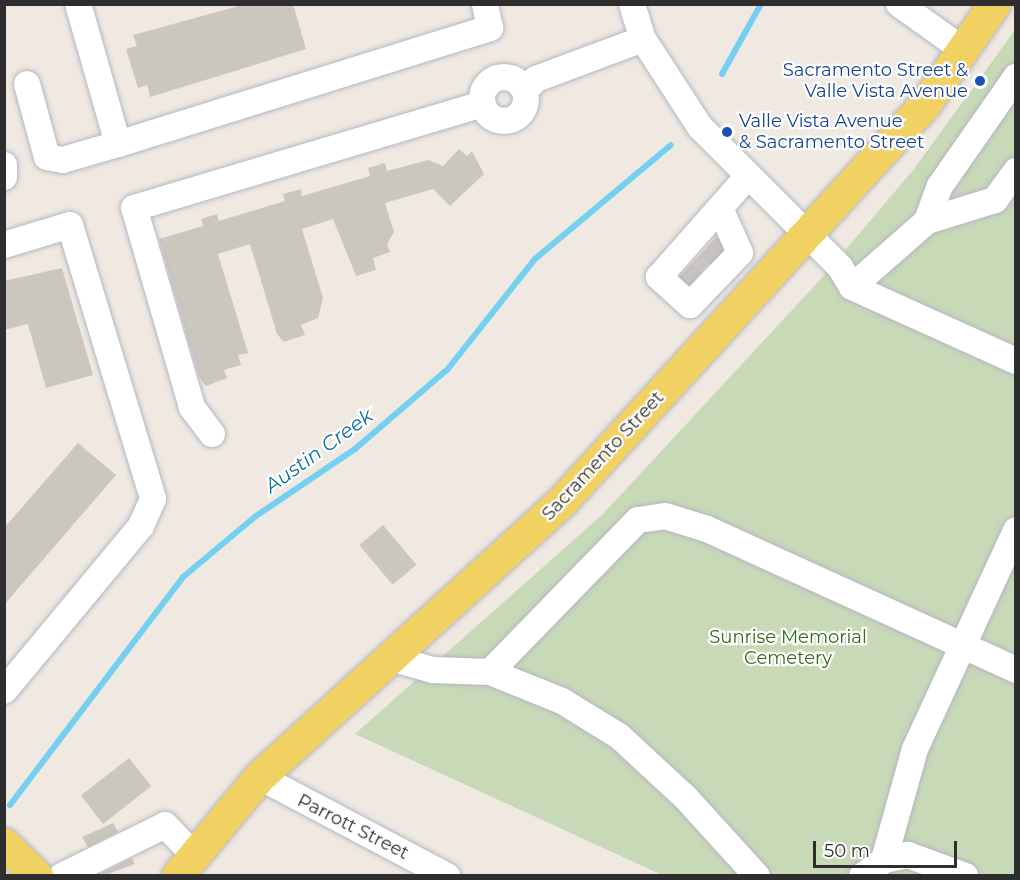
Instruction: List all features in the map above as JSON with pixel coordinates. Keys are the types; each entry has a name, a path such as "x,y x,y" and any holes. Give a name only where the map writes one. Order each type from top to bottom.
{"main road":[{"name":"Sacramento Street","path":"186,865 260,777 394,659 564,500 925,105 965,51 990,6"},
{"path":"4,844 44,875"}],"street":[{"path":"78,4 118,144"},
{"path":"27,84 47,157 63,160 490,28 485,4"},
{"path":"899,4 965,51"},
{"path":"633,5 643,39 700,126 840,267 852,288 1016,361"},
{"path":"212,434 192,407 134,208 483,104 485,88 495,78 516,79 525,90 536,79 643,39"},
{"path":"927,221 940,186 1016,77"},
{"path":"4,165 4,177"},
{"path":"852,288 927,221 995,200 1016,171"},
{"path":"689,278 714,251 720,208 748,176"},
{"path":"714,251 740,253 720,208"},
{"path":"4,245 70,225 153,499 141,526 4,691"},
{"path":"689,278 714,251"},
{"path":"714,251 757,288"},
{"path":"689,278 729,319"},
{"path":"490,672 638,520 665,516 707,529 1016,670"},
{"path":"884,861 915,749 1016,530"},
{"path":"394,659 433,670 490,672 562,701 619,736 686,798 757,876"},
{"name":"Parrott Street","path":"260,777 442,874"},
{"path":"44,875 165,825 186,865"},
{"path":"862,876 884,861 908,855 965,876"}],"green space":[{"name":"Sunrise Memorial Cemetery","path":"1015,30 1015,875 662,875 355,734 603,514 819,281 914,169"}],"building":[{"path":"246,4 293,4 306,49 150,97 147,85 138,88 126,49 137,46 133,35"},
{"path":"459,149 467,156 472,151 484,174 450,206 433,189 385,203 394,232 387,244 390,252 373,258 376,270 356,276 333,219 302,229 323,298 318,318 301,325 305,335 284,342 277,334 250,244 218,254 248,353 238,355 241,365 224,370 227,378 206,386 199,377 159,239 203,226 201,219 217,214 219,221 285,201 283,194 301,189 302,196 370,176 368,168 385,163 387,171 428,160 443,166"},
{"path":"717,237 722,250 689,284 680,276"},
{"path":"62,268 93,375 46,388 28,324 4,330 4,281"},
{"path":"78,443 116,475 4,605 4,528"},
{"path":"383,525 416,565 393,585 359,545"},
{"path":"129,758 151,786 103,824 81,796"},
{"path":"113,823 118,832 88,847 82,837"},
{"path":"132,858 135,864 103,876 102,873"}],"waterway":[{"name":"Austin Creek","path":"722,74 761,4"},
{"name":"Austin Creek","path":"10,805 183,577 256,516 355,449 447,370 535,259 671,145"}],"tunnel":[{"path":"708,246 723,259"},
{"path":"683,273 697,286"}],"place":[{"name":"Sacramento Street & Valle Vista Avenue","path":"980,81"},
{"name":"Valle Vista Avenue & Sacramento Street","path":"727,132"}]}
